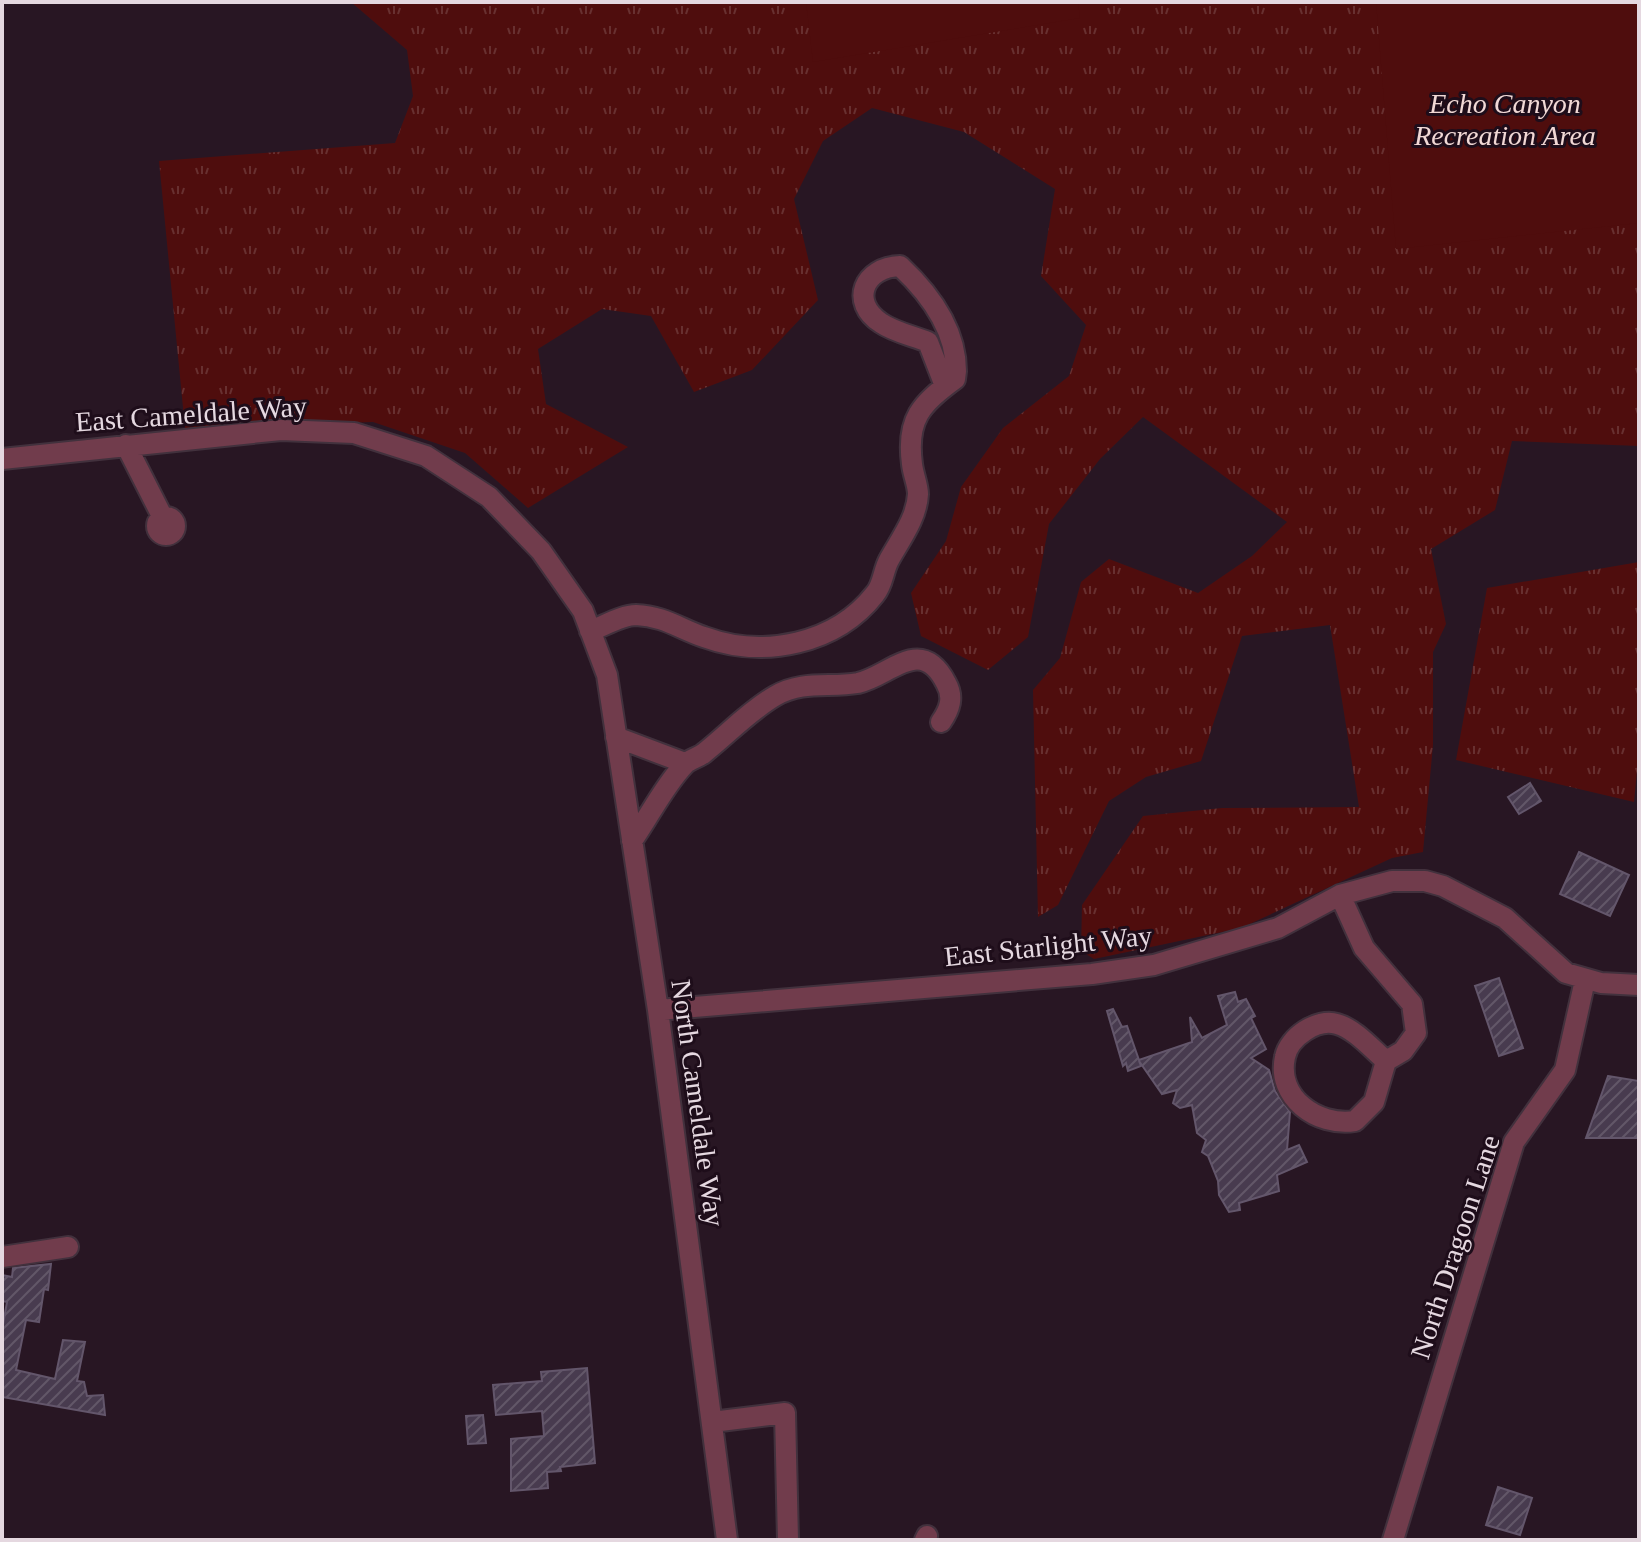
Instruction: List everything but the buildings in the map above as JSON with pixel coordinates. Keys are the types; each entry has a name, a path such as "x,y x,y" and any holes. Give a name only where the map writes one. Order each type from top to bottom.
{"street":[{"path":"590,631 632,615 669,619 703,637 733,646 784,647 823,635 852,619 878,591 887,563 912,517 918,494 910,441 914,423 928,397 945,386 955,379 956,361 945,322 931,298 900,266 884,266 873,272 865,284 865,299 872,314 881,323 928,342 945,386"},
{"name":"East Cameldale Way","path":"2,459 281,430 354,433 426,456 489,497 541,551 583,611 607,675"},
{"path":"126,445 136,471 163,518"},
{"path":"632,841 685,763 703,755 728,728 777,694 806,684 856,683 902,660 920,661 940,670 951,692 949,711 941,722"},
{"name":"North Cameldale Way","path":"607,675 658,1010 727,1540"},
{"path":"616,737 685,763"},
{"name":"East Starlight Way","path":"658,1010 1092,974 1154,965 1278,928 1340,895 1392,881 1425,881 1443,886 1505,918 1566,973 1585,980 1639,985"},
{"path":"1340,895 1364,948 1407,995 1416,1016 1416,1033 1409,1043 1386,1061 1368,1111 1355,1121 1341,1123 1312,1116 1292,1090 1284,1071 1287,1050 1312,1026 1322,1023 1341,1024 1386,1061"},
{"name":"North Dragoon Lane","path":"1393,1540 1514,1142 1565,1070 1585,980"},
{"path":"2,1257 68,1247"},
{"path":"712,1422 785,1413 788,1540"}],"green space":[{"path":"351,2 1639,2 1639,446 1512,441 1495,510 1431,549 1446,624 1433,652 1433,745 1423,852 1392,858 1241,928 1094,959 1081,951 1082,905 1143,816 1222,808 1359,807 1330,625 1242,636 1201,761 1146,777 1109,801 1058,905 1038,917 1033,690 1060,658 1081,582 1109,559 1198,593 1252,556 1287,522 1143,417 1100,459 1049,524 1028,637 988,670 921,636 911,593 946,541 961,487 1003,428 1069,376 1086,325 1041,276 1055,189 964,132 872,108 823,141 794,199 818,300 752,370 694,392 651,316 602,309 538,349 546,404 628,447 528,508 465,453 373,422 185,428 159,161 395,143 413,96 407,50"},
{"path":"806,2 1078,2 1080,18 813,62"},
{"name":"Echo Canyon Recreation Area","path":"1376,2 1639,2 1639,223 1396,249"},
{"path":"1639,562 1639,750 1634,802 1456,760 1487,588"}]}
